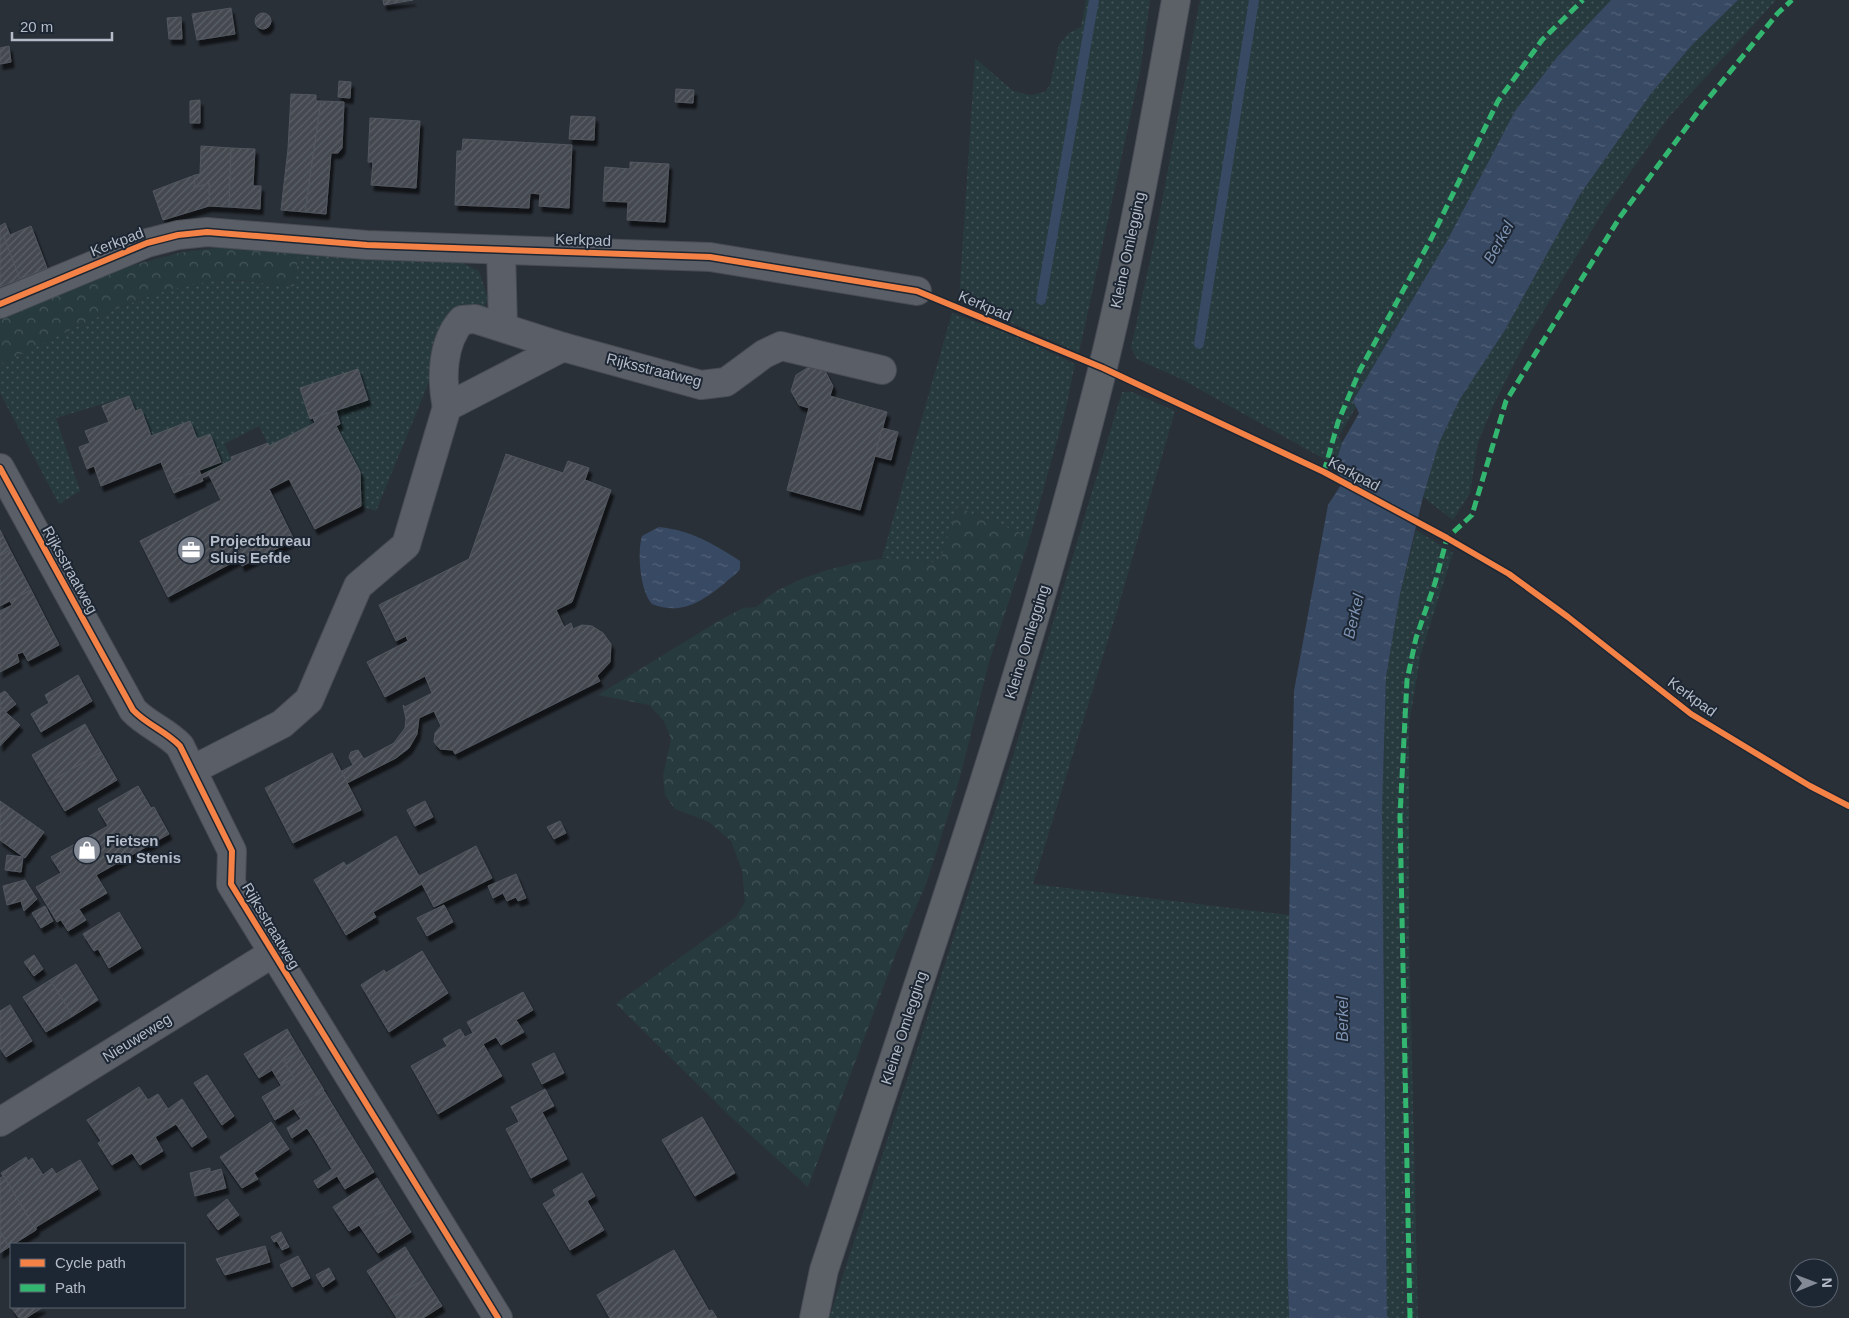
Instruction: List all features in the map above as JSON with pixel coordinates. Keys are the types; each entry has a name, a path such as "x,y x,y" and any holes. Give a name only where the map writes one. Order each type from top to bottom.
{"main road":[{"name":"Kleine Omlegging","path":"824,1270 985,782 1049,568 1102,368 1151,144 1176,0"},
{"path":"801,1318 824,1270"},
{"path":"814,1318 824,1270"}],"street":[{"name":"Kerkpad","path":"0,304 147,243 197,233 367,245 710,257 917,291"},
{"path":"501,250 503,328"},
{"name":"Rijksstraatweg","path":"192,770 282,724 309,700 358,586 406,545 447,407 442,369 455,327 462,320 469,318 563,347 701,384 726,382 764,354 781,346 882,370"},
{"path":"447,407 563,347"},
{"name":"Rijksstraatweg","path":"0,468 133,710 144,722 170,735 180,746 232,850 231,884 498,1318"},
{"name":"Nieuweweg","path":"0,1122 273,953"}],"green space":[{"path":"1086,0 1150,0 1140,72 1079,353 959,300 975,58 1013,91 1030,95 1045,92 1050,85 1059,44 1069,33 1081,27"},
{"path":"1200,0 1611,0 1558,56 1515,111 1447,241 1353,401 1356,407 1339,436 1342,443 1335,465 1183,380 1137,359 1131,348 1156,233"},
{"path":"1738,0 1776,0 1668,118 1604,210 1526,340 1494,404 1478,442 1470,493 1453,520 1423,497 1439,443 1460,399 1505,330 1579,196 1650,95 1691,46"},
{"path":"225,247 299,251 294,287 251,281 226,280 196,284 167,291 138,300 82,324 0,364 0,319 122,268 183,252"},
{"path":"299,251 459,261 479,271 488,299 482,312 461,304 376,511 361,506 360,472 336,426 340,424 336,410 368,400 358,369 300,388 310,419 315,423 269,446 259,426 224,444 232,460 208,472 199,470 221,462 210,434 197,439 190,421 151,436 141,409 135,411 129,396 56,418 80,491 59,504 0,393 0,364 82,324 143,298 173,289 202,282 229,280 294,287"},
{"path":"952,313 1015,336 1075,364 1065,412 1030,537 958,507 939,563 882,558"},
{"path":"1122,392 1132,392 1175,411 1119,604 1033,884 1289,915 1287,1247 1289,1318 829,1318 1013,756"},
{"path":"958,507 1030,537 989,662 959,781 926,884 897,951 808,1187 732,1118 616,1004 736,917 745,902 742,870 731,841 709,822 675,809 665,795 663,776 671,739 664,721 649,705 598,695 717,622 743,608 757,607 781,589 814,574 850,564 881,559 939,563"},
{"path":"1416,530 1453,553 1421,653 1409,724 1409,935 1418,1318 1387,1318 1382,811 1386,677 1400,594"}],"water":[{"name":"Berkel","path":"1611,0 1738,0 1691,46 1650,95 1579,196 1505,330 1460,399 1439,443 1423,497 1400,594 1386,677 1382,811 1387,1318 1289,1318 1287,1247 1288,968 1294,691 1328,505 1341,485 1335,465 1342,443 1359,413 1353,401 1447,241 1515,111 1558,56"},
{"path":"659,527 681,531 711,544 740,561 740,569 709,595 692,605 673,608 652,604 642,581 640,552 642,536"}],"building":[{"path":"383,0 413,0 384,5"},
{"path":"231,8 235,34 197,40 192,14"},
{"path":"260,13 266,13 271,18 269,27 260,29 255,24 255,18"},
{"path":"181,17 182,39 169,39 167,18"},
{"path":"9,46 11,62 0,64 0,48"},
{"path":"339,81 351,82 350,98 338,97"},
{"path":"676,89 694,90 693,103 675,102"},
{"path":"291,94 316,95 316,101 321,101 305,212 281,210 288,149"},
{"path":"200,100 200,123 190,123 190,101"},
{"path":"321,101 344,102 342,148 338,153 331,153 326,214 305,212"},
{"path":"571,116 595,117 594,140 569,139"},
{"path":"370,118 420,121 416,188 371,185 373,162 368,162"},
{"path":"463,139 572,145 569,208 539,206 540,194 530,193 529,208 455,205 457,151 462,151"},
{"path":"201,146 231,148 229,207 209,206 209,183 194,188 195,175 200,174"},
{"path":"231,148 255,149 253,186 261,186 260,209 229,207"},
{"path":"630,162 669,164 665,222 627,220 628,202 603,201 605,167 630,169"},
{"path":"195,175 194,188 209,183 209,206 163,220 153,191"},
{"path":"5,223 10,235 31,226 47,268 20,279 4,237 0,239 0,226"},
{"path":"4,237 20,279 0,287 0,239"},
{"path":"809,367 825,371 833,386 830,396 887,412 860,510 787,490 809,408 799,405 791,391 796,375"},
{"path":"358,369 368,400 310,419 300,388"},
{"path":"129,396 135,411 141,409 151,436 190,421 197,439 210,434 221,462 169,482 161,462 101,486 94,466 87,469 79,447 90,443 85,431 109,422 102,406"},
{"path":"336,410 340,424 336,426 360,472 361,506 315,529 289,479 269,489 294,540 242,566 239,559 168,597 140,541 221,500 209,475 202,478 203,481 174,493 169,482 199,470 201,475 232,460 231,457 268,443 269,446 315,423 313,418"},
{"path":"882,428 898,432 891,460 875,456"},
{"path":"506,454 563,473 568,461 589,468 585,480 611,490 572,602 556,610 564,627 571,623 573,629 582,625 592,626 603,633 611,644 610,662 597,676 600,681 455,754 453,750 440,749 434,742 435,733 441,726 434,711 419,718 417,734 409,748 396,758 347,783 342,771 353,765 349,757 351,752 358,750 364,759 394,743 405,728 406,719 403,705 405,707 432,693 425,676 385,697 367,662 408,641 406,636 396,641 379,605 469,559"},
{"path":"0,530 10,550 0,556"},
{"path":"10,550 31,590 0,606 0,556"},
{"path":"31,590 59,645 28,661 23,652 17,654 19,662 0,672 0,611 12,605 10,601"},
{"path":"78,675 92,701 41,732 31,714 49,703 45,695"},
{"path":"5,691 16,704 6,712 0,707 0,694"},
{"path":"0,707 20,725 0,746"},
{"path":"85,724 101,752 48,783 32,755"},
{"path":"101,752 117,780 65,811 48,783"},
{"path":"332,753 361,810 293,843 265,788"},
{"path":"138,786 151,808 154,807 169,834 96,875 107,893 57,922 36,887 61,873 51,857 108,826 98,809"},
{"path":"0,801 30,822 11,848 0,840"},
{"path":"425,801 433,817 415,826 407,810"},
{"path":"560,821 566,833 554,839 547,827"},
{"path":"30,822 44,832 25,858 11,848"},
{"path":"396,836 419,876 476,846 492,878 434,907 422,884 373,912 376,917 346,935 314,880 344,862 346,866"},
{"path":"7,855 23,857 21,872 5,870"},
{"path":"516,874 526,898 518,901 516,897 507,901 503,893 493,898 488,886"},
{"path":"25,880 37,899 24,911 21,901 7,905 3,886"},
{"path":"444,905 453,922 427,936 417,918"},
{"path":"45,906 53,921 41,928 32,913"},
{"path":"79,909 86,920 68,931 61,920"},
{"path":"119,912 141,948 109,968 98,949 94,951 83,934"},
{"path":"422,951 448,993 389,1032 361,985 384,970 386,973"},
{"path":"34,955 43,969 34,976 24,962"},
{"path":"76,964 98,1000 73,1016 50,980"},
{"path":"50,980 73,1016 46,1032 23,997"},
{"path":"523,992 533,1010 516,1020 524,1032 501,1045 496,1037 483,1044 502,1076 438,1114 411,1066 447,1046 443,1039 460,1029 465,1037 473,1033 467,1022"},
{"path":"10,1005 32,1041 6,1057 0,1048 0,1011"},
{"path":"287,1029 300,1051 284,1061 294,1078 281,1085 272,1070 259,1078 244,1054"},
{"path":"300,1051 324,1090 275,1120 262,1097 294,1078 284,1061"},
{"path":"554,1053 564,1073 542,1084 532,1064"},
{"path":"207,1075 234,1116 222,1125 194,1083"},
{"path":"139,1087 148,1100 158,1094 168,1109 182,1099 207,1137 192,1147 176,1124 155,1137 163,1151 140,1165 132,1153 112,1165 98,1143 101,1141 87,1120"},
{"path":"545,1089 554,1106 542,1112 567,1159 531,1178 506,1129 519,1122 511,1107"},
{"path":"324,1091 344,1124 316,1142 307,1128 292,1138 287,1128 301,1119 294,1109"},
{"path":"702,1117 735,1173 695,1196 662,1140"},
{"path":"271,1122 289,1149 254,1173 258,1179 242,1188 220,1157"},
{"path":"344,1124 374,1172 345,1189 337,1176 318,1188 314,1181 332,1169 316,1142"},
{"path":"26,1157 28,1161 32,1158 43,1175 52,1168 56,1174 80,1160 98,1189 36,1227 36,1230 1,1173"},
{"path":"210,1168 210,1172 221,1169 226,1188 195,1196 190,1173"},
{"path":"582,1173 595,1196 587,1201 604,1230 570,1250 543,1204 556,1196 553,1190"},
{"path":"4,1176 36,1230 15,1243 10,1243 9,1247 0,1231 0,1178"},
{"path":"377,1178 394,1205 349,1231 333,1207"},
{"path":"227,1199 239,1215 218,1230 207,1215"},
{"path":"394,1205 411,1232 378,1253 359,1225"},
{"path":"0,1231 9,1247 0,1253"},
{"path":"281,1232 289,1247 282,1250 277,1241 274,1242 271,1237"},
{"path":"265,1246 270,1262 225,1275 216,1259"},
{"path":"405,1247 425,1279 386,1301 367,1271"},
{"path":"674,1250 709,1311 712,1310 717,1318 610,1318 597,1295"},
{"path":"298,1256 310,1278 292,1287 280,1265"},
{"path":"329,1268 335,1279 323,1287 316,1275"},
{"path":"425,1279 442,1306 423,1318 397,1318 386,1301"},
{"path":"12,1308 41,1308 26,1318 19,1318"}],"waterway":[{"path":"1041,300 1094,0"},
{"path":"1199,344 1254,0"}],"marked path":[{"path":"1324,472 1338,422 1360,370 1431,239 1498,101 1542,40 1583,0"},
{"path":"1410,1318 1400,816 1407,680 1416,638 1435,583 1447,538 1472,515 1506,401 1620,217 1703,105 1778,13 1792,0"}],"cycle path":[{"path":"0,304 147,243 178,235 207,232 367,245 710,257 917,291 1103,368 1324,472 1447,538 1509,574 1568,617 1691,714 1810,786 1849,806"},
{"path":"0,468 133,710 180,746 232,851 231,884 498,1318"}],"place":[{"name":"Projectbureau Sluis Eefde","path":"191,550"},
{"name":"Fietsen van Stenis","path":"87,850"}]}
